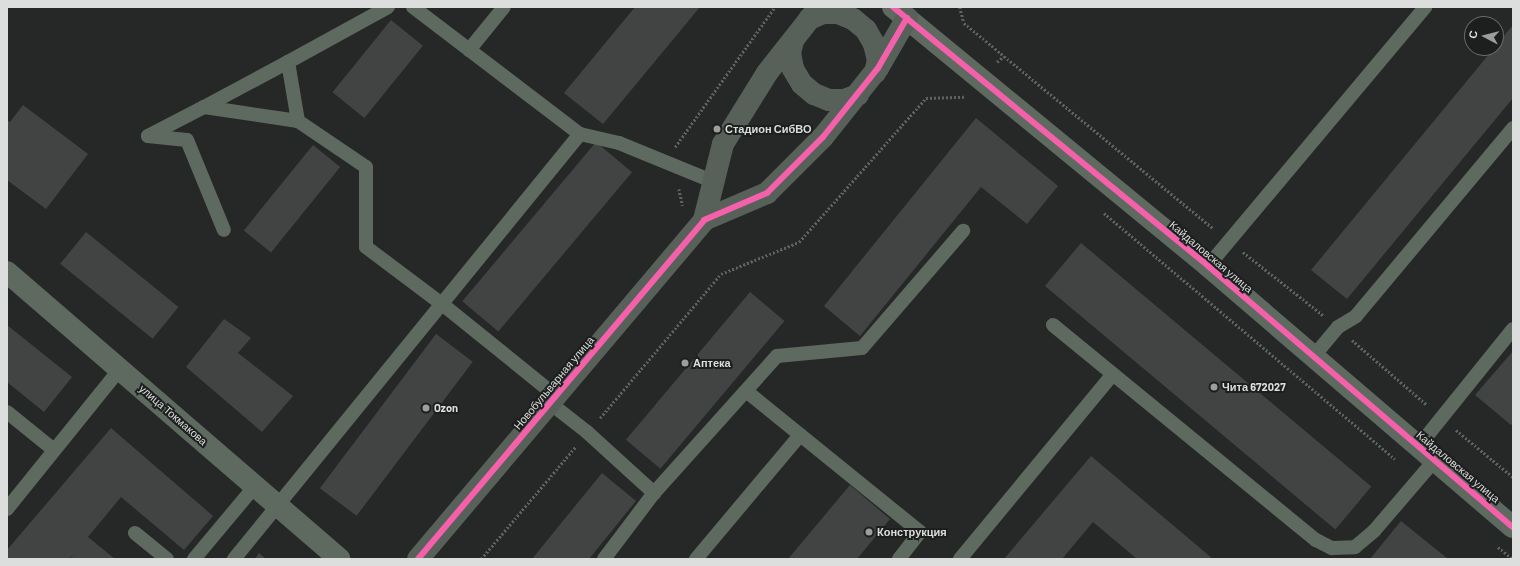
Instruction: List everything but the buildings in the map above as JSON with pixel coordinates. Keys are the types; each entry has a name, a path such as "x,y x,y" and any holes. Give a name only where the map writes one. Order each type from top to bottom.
{"street":[{"path":"704,220 724,144 768,73 814,13 838,13 854,19 866,30 874,44 878,60 875,73"},
{"name":"Кайдаловская улица","path":"900,13 1208,266 1513,527"},
{"path":"704,220 767,193 823,137 875,73 900,13"},
{"path":"793,41 790,53 793,69 802,84 814,94 829,100 844,100 858,95"},
{"name":"Новобульварная улица","path":"418,559 704,220"},
{"name":"улица Токмакова","path":"7,272 339,559"}],"lane":[{"path":"224,230 187,140 148,136 388,7"},
{"path":"413,7 580,134 619,143 714,182"},
{"path":"468,50 504,7"},
{"path":"1208,266 1425,7"},
{"path":"288,62 298,121"},
{"path":"204,106 298,121 366,167 366,247 442,304 553,399 654,493"},
{"path":"1313,357 1338,328 1356,316 1513,128"},
{"path":"234,559 580,134"},
{"path":"604,559 654,493 777,356 862,348 963,231"},
{"path":"1054,325 1316,540 1332,548 1355,547 1360,543 1374,531 1418,479 1426,454 1513,328"},
{"path":"7,509 120,370"},
{"path":"960,559 1113,374"},
{"path":"746,391 920,532 898,559"},
{"path":"7,412 54,450"},
{"path":"696,559 800,435"},
{"path":"194,559 255,486"},
{"path":"135,533 166,559"}],"path":[{"path":"682,210 684,207 670,154 774,7"},
{"path":"481,559 721,274 799,242 926,98 966,97"},
{"path":"1099,209 1418,479"},
{"path":"1495,544 1513,559"}],"cycle path":[{"path":"893,7 1208,266 1513,527"},
{"path":"418,559 704,220 767,193 823,137 878,68 907,18"}],"place":[{"name":"Стадион СибВО","path":"717,129"},
{"name":"Аптека","path":"685,363"},
{"name":"Чита 672027","path":"1214,387"},
{"name":"Ozon","path":"426,408"},
{"name":"Конструкция","path":"869,532"}]}
